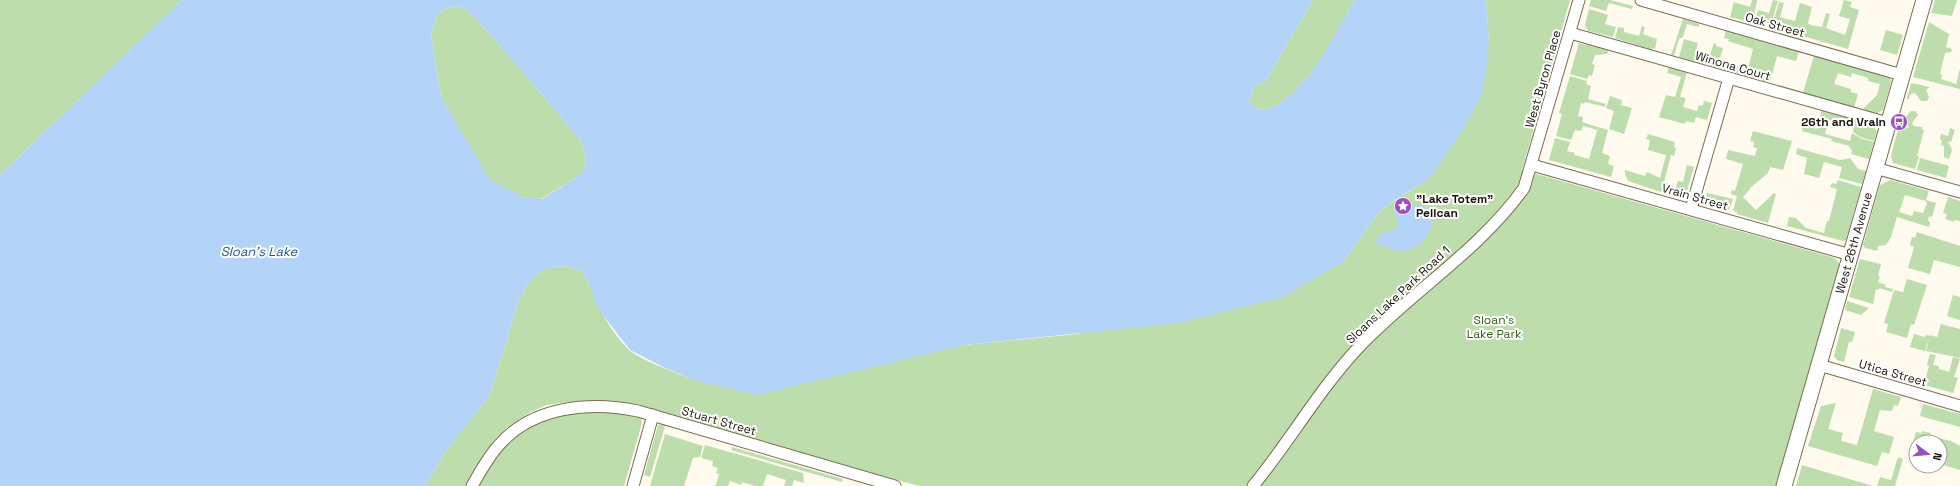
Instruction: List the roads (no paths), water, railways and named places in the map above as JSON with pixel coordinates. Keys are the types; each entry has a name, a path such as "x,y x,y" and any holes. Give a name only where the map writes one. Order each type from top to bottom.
{"street":[{"name":"West Byron Place","path":"1532,165 1579,0"},
{"name":"Oak Street","path":"1641,0 1902,75"},
{"name":"West 26th Avenue","path":"1784,486 1924,0"},
{"name":"Winona Court","path":"1570,33 1888,123"},
{"path":"1691,209 1729,78"},
{"name":"Vrain Street","path":"1532,165 1851,254"},
{"name":"Sloans Lake Park Road 1","path":"1253,486 1279,455 1335,375 1358,348 1508,211 1524,188 1532,165"},
{"path":"1876,168 1960,192"},
{"name":"Utica Street","path":"1819,365 1960,406"},
{"name":"Stuart Street","path":"472,486 499,445 520,426 549,412 580,407 625,409 653,415 863,481 895,486"},
{"path":"633,486 653,415"}],"water":[{"name":"Sloan's Lake","path":"182,0 1313,0 1265,82 1256,85 1249,99 1255,107 1263,109 1272,107 1282,102 1307,78 1324,54 1355,0 1486,0 1489,42 1486,73 1481,96 1462,131 1429,179 1393,201 1378,213 1343,262 1283,297 1178,323 964,345 757,395 697,381 665,368 630,350 599,310 584,273 569,266 551,267 537,274 526,286 518,304 489,396 445,452 425,486 0,486 0,175","holes":["454,6 464,9 475,17 581,140 586,158 584,169 577,177 542,199 523,197 490,180 441,97 431,34 434,23 442,10"]},
{"path":"1418,205 1426,208 1432,214 1432,221 1428,233 1420,244 1409,250 1402,251 1375,243 1382,232 1391,232 1398,226 1398,218 1393,215 1395,212 1399,213"}],"place":[{"name":"26th and Vrain","path":"1899,122"},
{"name":"\"Lake Totem\" Pelican","path":"1403,206"}],"park label":[{"name":"Sloan's Lake Park","path":"1494,327"}]}
